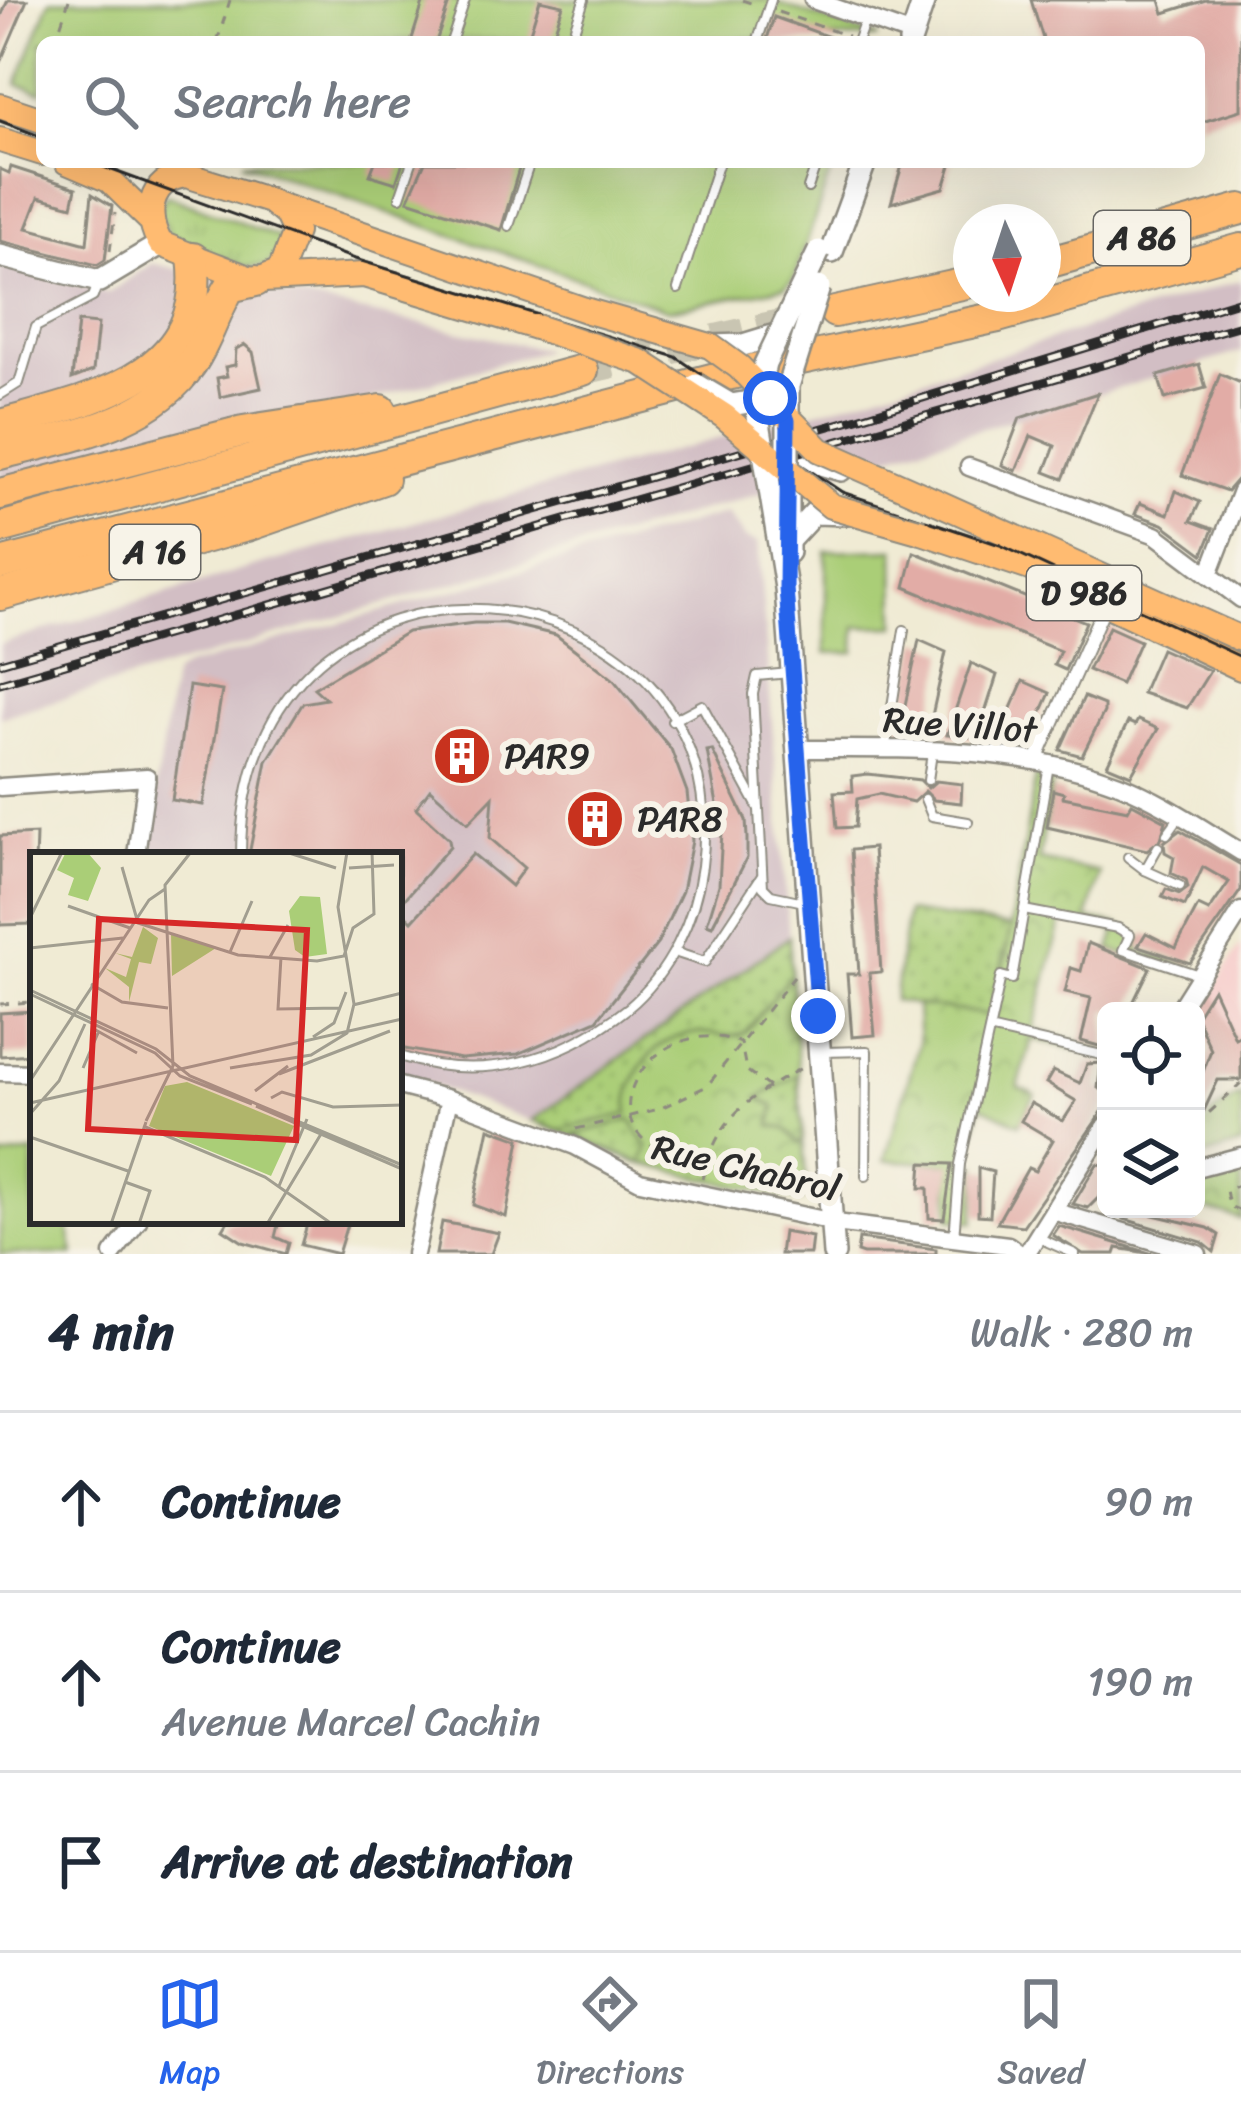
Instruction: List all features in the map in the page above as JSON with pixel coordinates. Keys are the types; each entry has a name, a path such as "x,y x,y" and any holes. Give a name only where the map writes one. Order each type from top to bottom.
{"highway":[{"name":"A 86","path":"1061,259 1241,209"},
{"name":"A 86","path":"0,564 731,374 998,317 1241,249"},
{"path":"0,425 107,395 160,359 191,314 197,287 194,258"},
{"path":"0,454 128,418 157,400 195,359 230,287 259,280"},
{"path":"835,312 953,286"},
{"path":"0,528 583,370"},
{"path":"0,494 300,420 392,409 429,412"},
{"name":"A 16","path":"0,595 309,508 453,445"}],"main road":[{"path":"0,106 36,118"},
{"path":"0,140 36,152"},
{"path":"79,168 118,188 148,218 161,244 259,280 286,265 295,239 292,222 259,197 176,176 159,189 148,218"},
{"name":"D 986","path":"179,168 588,310 710,346 768,394 788,420 840,461 1241,639"},
{"name":"D 986","path":"259,280 364,275 641,362 724,416 812,495 854,515 1003,557 1241,668"}],"street":[{"path":"813,0 904,36"},
{"path":"912,36 924,0"},
{"path":"834,1254 815,1058 786,535 768,394 779,334 825,251 850,168"},
{"path":"768,394 862,168"},
{"path":"0,256 103,279 161,244"},
{"path":"710,346 743,345 779,334"},
{"path":"641,362 731,405 768,394"},
{"path":"778,468 788,420"},
{"path":"778,468 821,461 873,485 937,502"},
{"path":"969,466 1156,535 1241,599"},
{"path":"1209,574 1241,491"},
{"path":"786,535 814,513 854,515"},
{"path":"1042,762 1106,603"},
{"name":"Rue Villot","path":"797,749 1042,762 1124,786 1241,852"},
{"path":"0,787 147,778 136,852"},
{"path":"1184,1002 1241,911"},
{"path":"0,1072 30,1073"},
{"name":"Rue Chabrol","path":"402,1087 550,1137 640,1181 832,1222 1008,1245 1023,1254"},
{"path":"415,1254 449,1099"},
{"path":"1023,1254 1097,1155"},
{"path":"1205,1166 1241,1156"},
{"path":"1054,1211 1198,1254"},
{"path":"113,1254 135,1224"}],"lane":[{"path":"454,36 465,0"},
{"path":"572,36 584,0"},
{"path":"760,36 770,4"},
{"path":"859,36 865,19"},
{"path":"400,197 410,168"},
{"path":"508,226 528,168"},
{"path":"678,290 717,168"},
{"path":"808,188 815,168"},
{"path":"0,395 20,383 36,326 93,297 103,279"},
{"path":"241,852 241,809 256,753 283,702 323,660 372,628 406,615 478,606 550,620 615,655 642,680 672,721 696,775 704,847 695,901 674,952 639,998 609,1023 542,1059 484,1069 427,1065 402,1057"},
{"path":"885,753 904,630"},
{"path":"792,673 757,676 753,694 762,876 771,896 809,903"},
{"path":"672,721 702,705 760,810"},
{"path":"928,780 932,753"},
{"path":"954,1238 960,1164 993,1030 1001,976 1012,979 1042,762"},
{"path":"925,799 932,816 968,822"},
{"path":"1167,834 1180,816"},
{"path":"1145,870 1158,848"},
{"path":"1128,857 1180,886"},
{"path":"674,952 705,962 762,876"},
{"path":"1024,910 1118,928 1130,935 1123,950 1200,976"},
{"path":"993,1030 1097,1054"},
{"path":"815,1058 867,1051 866,1176"},
{"path":"1036,1238 1075,1254"}],"path":[{"path":"57,36 69,0"},
{"path":"219,36 230,0"},
{"path":"742,0 770,4 845,36"},
{"path":"103,279 118,188"},
{"path":"550,1137 633,1116 697,1092 802,967"},
{"path":"0,1004 30,1002"},
{"path":"708,1162 658,1150 641,1135 633,1116 636,1077 665,1048 705,1035 741,1043"},
{"path":"741,1043 746,1070 769,1088"},
{"path":"665,1048 672,1056"},
{"path":"695,1192 730,1116 815,1058"},
{"path":"1205,1117 1241,1083"},
{"path":"691,1084 697,1092"},
{"path":"1241,1184 1226,1190 1229,1206 1241,1211"}],"shaded area":[{"path":"152,263 546,350 0,504 0,266 108,293"},
{"path":"1241,280 1241,352 0,717 0,644 256,566 825,409"},
{"path":"727,513 746,539 758,542 789,937 532,1121 402,1074 402,852 145,852 173,676 185,667"},
{"path":"1241,944 1241,1056 1211,1049 1205,1036 1205,1002"}],"green space":[{"path":"50,0 768,0 872,36 36,36 36,90 17,84"},
{"path":"259,168 832,168 794,279 785,287 668,310"},
{"path":"166,195 287,243 267,266 246,267 170,237 158,209"},
{"path":"895,549 896,626 856,627 855,652 826,653 826,551"},
{"path":"1036,773 1053,775 1039,860 1100,873 1087,919 1118,925 1143,939 1137,951 1192,967 1188,974 1110,950 1116,931 1062,919 1033,1030 1097,1047 1097,1055 1032,1039 1018,1087 1035,1095 1019,1124 981,1106 968,1164 978,1166 974,1222 950,1219 949,1164 885,1160 919,1043 917,1005 990,1014 997,970 1003,970"},
{"path":"907,912 1011,927 990,1015 894,1001"},
{"path":"789,937 807,1194 801,1201 638,1163 533,1121"},
{"path":"789,937 791,974 745,1033 703,1033 668,1041 638,1072 628,1114 558,1130 532,1121"},
{"path":"798,1075 803,1140 799,1143 786,1129 771,1126 774,1106 758,1098"},
{"path":"1241,1095 1241,1145 1205,1156 1205,1126"},
{"path":"630,1120 648,1146 642,1163 572,1135"},
{"path":"30,1153 30,1224 68,1224 74,1254 0,1254 0,1158"},
{"path":"1241,1168 1241,1219 1205,1209 1205,1178"}],"building":[{"path":"8,0 27,0 0,63 0,19"},
{"path":"424,0 450,0 438,36 413,36"},
{"path":"540,0 563,5 553,36 529,36"},
{"path":"1031,0 1160,0 1164,13 1206,0 1241,0 1241,110 1205,121 1205,36 1042,36"},
{"path":"774,17 827,36 768,36"},
{"path":"11,167 76,188 72,206 39,197 27,228 87,244 92,194 112,206 105,260 97,265 0,241 0,169 9,173"},
{"path":"373,168 401,168 396,183 370,175"},
{"path":"422,168 519,168 501,230 408,200"},
{"path":"901,168 950,168 944,188 891,203"},
{"path":"78,322 98,324 93,371 72,379"},
{"path":"245,345 253,352 261,388 220,397 217,378 227,376 225,367 235,365 236,349"},
{"path":"1199,364 1206,388 1165,399 1158,376"},
{"path":"1220,374 1241,383 1241,475 1227,491 1182,475"},
{"path":"1098,393 1063,479 1045,472 1055,446 1031,436 1016,471 1002,465 1020,418"},
{"path":"1176,491 1200,502 1191,521 1213,529 1203,554 1163,524 1135,514 1140,503 1168,514"},
{"path":"914,552 1086,622 1065,670 1054,665 1060,651 905,587"},
{"path":"504,623 556,635 613,679 671,749 687,792 692,841 682,891 658,943 597,1020 518,1054 461,1059 402,1049 402,912 412,921 473,854 511,886 524,868 490,838 493,797 468,823 430,789 416,808 449,839 450,846 402,902 402,852 250,852 267,761 303,703 326,699 314,688 407,632"},
{"path":"1109,627 1140,641 1121,684 1088,670"},
{"path":"919,640 946,652 928,734 899,733"},
{"path":"1161,649 1210,671 1187,708 1142,693"},
{"path":"971,663 997,675 977,738 947,735"},
{"path":"1023,681 1050,693 1027,744 997,740"},
{"path":"189,686 222,691 203,805 172,800"},
{"path":"1084,697 1104,705 1104,712 1082,756 1060,750"},
{"path":"1138,720 1158,729 1131,775 1107,765 1128,722 1135,725"},
{"path":"712,750 746,820 747,858 712,926 707,924 719,885 722,831 707,751"},
{"path":"852,776 920,780 928,788 936,781 962,784 961,803 934,800 925,791 913,802 879,794 857,799 855,827 837,828 834,792 853,791"},
{"path":"1053,790 1064,793 1063,797 1128,810 1132,803 1166,821 1161,839 1147,850 1047,827"},
{"path":"1180,830 1241,865 1241,890 1190,963 1138,946 1146,933 1176,948 1198,906 1209,911 1229,882 1203,867 1185,906 1162,897 1166,889 1180,894 1188,888 1186,880 1171,873 1174,857 1165,852 1164,842"},
{"path":"36,834 35,852 30,852 30,924 0,925 0,836"},
{"path":"873,848 881,972 869,973 875,1035 852,1037 847,974 859,974 851,850"},
{"path":"1088,943 1150,968 1133,1002 1097,1002 1097,1045 1081,1041 1091,998 1065,992 1071,968 1081,971"},
{"path":"1213,989 1235,1038 1241,1035 1241,1080 1218,1080 1205,1108 1205,1066 1211,1050 1205,1036 1205,1002"},
{"path":"30,1011 30,1054 0,1056 0,1013"},
{"path":"1097,1063 1097,1119 1023,1226 997,1223 1028,1168 1035,1171 1053,1140 1021,1121 1031,1103 1063,1121 1076,1101 1046,1083 1053,1071 1080,1083 1087,1064"},
{"path":"489,1128 520,1139 506,1217 473,1205"},
{"path":"922,1163 952,1164 944,1219 929,1218 928,1188 920,1188"},
{"path":"1097,1164 1097,1199 1088,1208 1073,1204"},
{"path":"978,1168 993,1172 990,1216 978,1215"},
{"path":"1166,1218 1219,1235 1214,1252 1202,1242 1124,1219"},
{"path":"442,1222 499,1233 491,1254 436,1254"},
{"path":"226,1224 278,1224 275,1237 289,1243 286,1254 243,1242 223,1229"},
{"path":"307,1224 347,1224 338,1254 301,1245"},
{"path":"1059,1226 1153,1254 1117,1248 1115,1254 1083,1254 1053,1235"},
{"path":"783,1232 812,1237 810,1254 780,1254"},
{"path":"859,1239 936,1249 936,1254 863,1254 857,1252"}],"tunnel":[{"path":"583,370 806,318"}],"tram line":[{"path":"0,121 36,135"},
{"path":"106,168 355,259 676,357 731,394 797,462 842,492 1000,545 1241,657"}],"railway":[{"path":"0,663 858,418 1241,300"},
{"path":"0,683 1241,325"}],"place":[{"name":"PAR9","path":"462,756"},
{"name":"PAR8","path":"595,819"}],"route":[{"path":"770,398 788,420 786,588 818,1016"}]}
